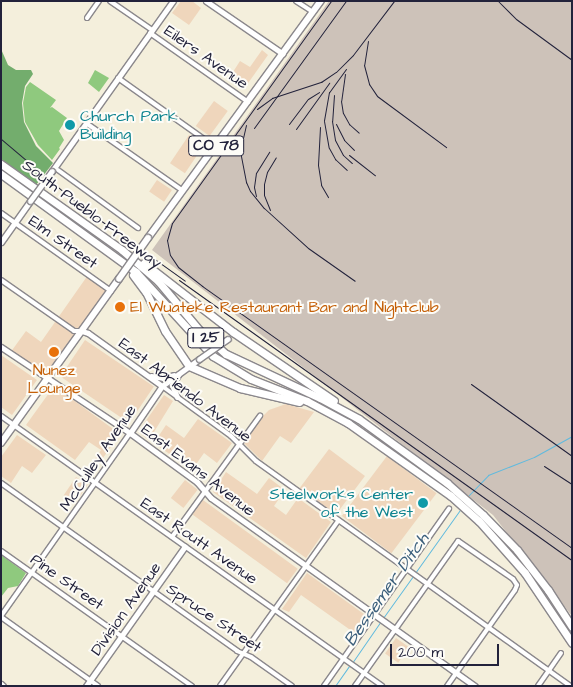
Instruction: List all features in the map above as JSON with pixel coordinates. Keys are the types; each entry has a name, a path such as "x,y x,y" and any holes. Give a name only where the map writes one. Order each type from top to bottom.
{"highway":[{"name":"South Pueblo Freeway","path":"1,164 122,250 158,281 203,334 226,354 242,364 320,398 359,418 446,483 483,515 517,550 572,625"},
{"name":"South Pueblo Freeway","path":"1,174 113,255 152,288 192,336 212,356 251,379 331,413 367,435 467,510 525,573 572,643"},
{"path":"122,250 143,262 233,332 359,418"},
{"path":"113,255 146,292 165,331 189,366 240,388 296,401 331,413"}],"main road":[{"name":"CO 78","path":"1,443 321,1"}],"street":[{"path":"87,18 99,1"},
{"name":"Eilers Avenue","path":"110,1 248,102"},
{"path":"1,242 55,170 173,1"},
{"path":"206,1 283,54"},
{"path":"296,1 313,12"},
{"path":"118,78 215,147"},
{"path":"86,123 183,191"},
{"path":"55,170 138,228"},
{"name":"Elm Street","path":"1,213 111,291"},
{"name":"East Abriendo Avenue","path":"1,280 74,331 88,333 239,444 256,461 570,686"},
{"name":"McCulley Avenue","path":"1,616 65,529 162,386 228,339 233,332"},
{"name":"East Evans Avenue","path":"1,347 130,433 197,482 204,492 475,686"},
{"path":"146,375 163,378 179,373"},
{"path":"177,397 172,385 179,373"},
{"name":"East Routt Avenue","path":"1,416 382,686"},
{"path":"172,537 260,416"},
{"name":"Spruce Street","path":"1,483 237,651 244,653 292,686"},
{"path":"324,686 344,658 379,618 406,570 450,509"},
{"path":"220,686 338,521"},
{"path":"355,686 458,541 513,580 517,585 447,686"},
{"name":"Division Avenue","path":"86,686 185,546"},
{"name":"Pine Street","path":"1,550 192,686"},
{"path":"1,616 98,686"},
{"path":"538,686 562,653"}],"shaded area":[{"path":"181,1 192,1 201,8 189,25 172,13"},
{"path":"329,1 572,1 572,616 493,515 152,250"},
{"path":"262,50 268,55 246,86 231,75 240,61 250,67"},
{"path":"214,101 228,111 210,136 196,126"},
{"path":"189,135 204,145 185,173 170,163"},
{"path":"157,180 172,190 164,202 149,192"},
{"path":"88,275 108,289 44,376 10,353 26,331 41,342"},
{"path":"85,340 154,386 129,423 60,376"},
{"path":"1,355 37,380 12,415 1,407"},
{"path":"54,386 120,434 93,472 88,469 101,450 89,442 75,460 26,425"},
{"path":"164,395 173,401 149,440 138,432"},
{"path":"286,404 314,412 291,443 280,436 262,461 243,442 269,410"},
{"path":"198,419 232,443 217,463 204,453 192,470 154,443 166,425 184,438"},
{"path":"17,435 46,455 32,473 22,466 11,483 1,476 1,457"},
{"path":"329,449 365,476 335,515 300,488"},
{"path":"387,456 437,493 391,553 342,516"},
{"path":"226,472 257,494 269,478 285,490 274,506 286,515 298,498 331,522 306,558 213,492"},
{"path":"76,477 88,485 75,503 64,495"},
{"path":"185,480 198,490 183,508 171,498"},
{"path":"203,500 298,569 287,583 192,515"},
{"path":"307,573 368,617 356,634 301,595 289,612 282,609"},
{"path":"396,638 409,647 398,663 385,654"}],"green space":[{"path":"1,49 8,65 16,70 31,70 33,74 25,86 22,103 24,122 36,146 53,163 36,185 1,159"},
{"path":"95,70 109,78 99,92 88,83"},
{"path":"30,82 56,100 50,108 52,107 67,118 59,131 64,140 52,160 38,145 25,122 23,103 26,87"},
{"path":"1,555 26,573 18,586 8,588 1,597"}],"waterway":[{"name":"Bessemer Ditch","path":"469,495 488,475 534,457 572,436"},
{"name":"Bessemer Ditch","path":"415,573 460,510"},
{"name":"Bessemer Ditch","path":"383,618 413,576"},
{"name":"Bessemer Ditch","path":"352,663 381,621"},
{"name":"Bessemer Ditch","path":"335,686 349,666"}],"railway":[{"path":"331,1 172,223 167,240 170,255 178,267 202,286 572,548"},
{"path":"254,128 346,1"},
{"path":"257,109 272,98 321,82 336,72 353,55 394,1"},
{"path":"498,1 516,19 572,60"},
{"path":"368,41 364,65 369,84 377,96 446,147"},
{"path":"346,69 329,92 324,121 329,148 335,159 347,170"},
{"path":"345,74 341,101 343,113 349,124 359,133"},
{"path":"296,129 329,83"},
{"path":"289,124 308,99 319,92"},
{"path":"334,95 332,121 335,140 343,155 352,163"},
{"path":"336,124 344,140 354,150"},
{"path":"246,125 240,151 246,182 250,191 264,208 308,248 355,281"},
{"path":"320,127 318,165 321,185 328,197"},
{"path":"1,139 79,205 185,281"},
{"path":"256,196 254,187 256,173 269,152"},
{"path":"349,155 375,175"},
{"path":"270,210 264,195 264,184 267,172 276,157"},
{"path":"179,280 572,560"},
{"path":"471,384 572,456"},
{"path":"544,466 572,484"}],"place":[{"name":"Church Park Building","path":"70,125"},
{"name":"El Wuateke Restaurant Bar and Nightclub","path":"120,307"},
{"name":"Nunez Lounge","path":"54,352"},
{"name":"Steelworks Center of the West","path":"423,503"}]}
